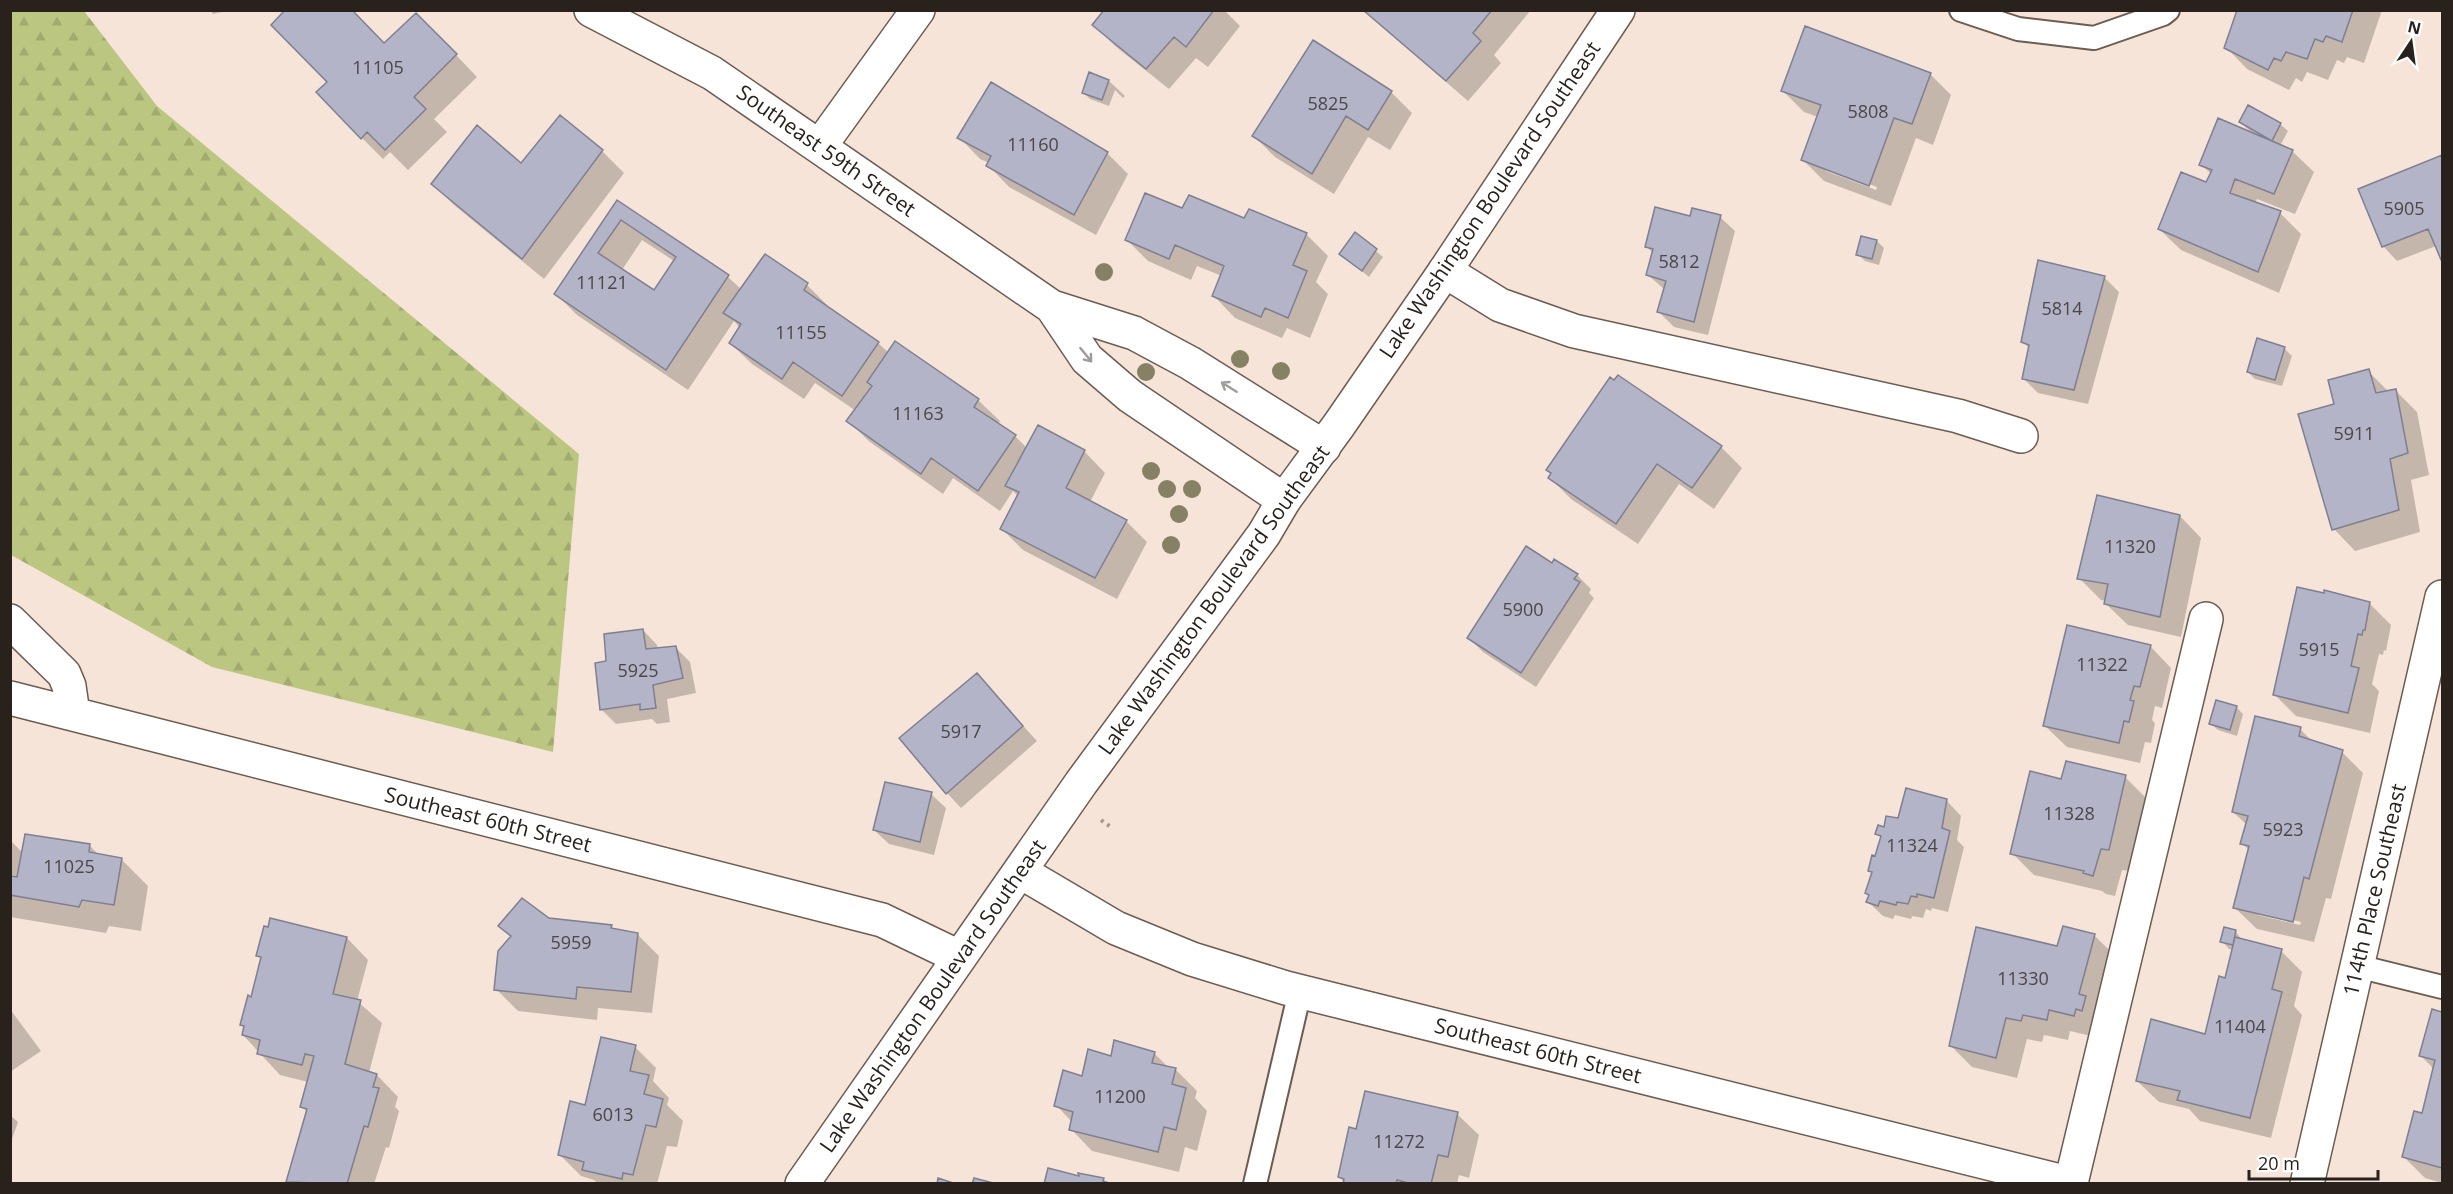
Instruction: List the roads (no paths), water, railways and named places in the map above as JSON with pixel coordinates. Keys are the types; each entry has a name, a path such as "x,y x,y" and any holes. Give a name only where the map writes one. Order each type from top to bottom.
{"street":[{"name":"Southeast 59th Street","path":"591,10 712,73 1052,308 1134,333 1190,363 1324,447"},
{"path":"820,146 918,10"},
{"name":"Lake Washington Boulevard Southeast","path":"801,1184 1082,783 1264,534 1284,500 1324,447 1445,271 1618,10"},
{"path":"1445,271 1500,306 1574,331 1958,416 2021,435"},
{"name":"Southeast 59th Street","path":"1052,308 1087,359 1130,396 1284,500"},
{"name":"114th Place Southeast","path":"2307,1184 2442,597"},
{"path":"2071,1183 2206,619"},
{"path":"10,621 64,674 69,686 73,714"},
{"name":"Southeast 60th Street","path":"10,698 882,920 959,957"},
{"name":"Southeast 60th Street","path":"1021,872 1116,928 1192,959 1300,991 2071,1183"}],"lane":[{"path":"1961,10 2018,29 2094,38 2163,14 2168,10"},
{"path":"2357,966 2442,987"},
{"path":"1255,1184 1300,991"}]}
